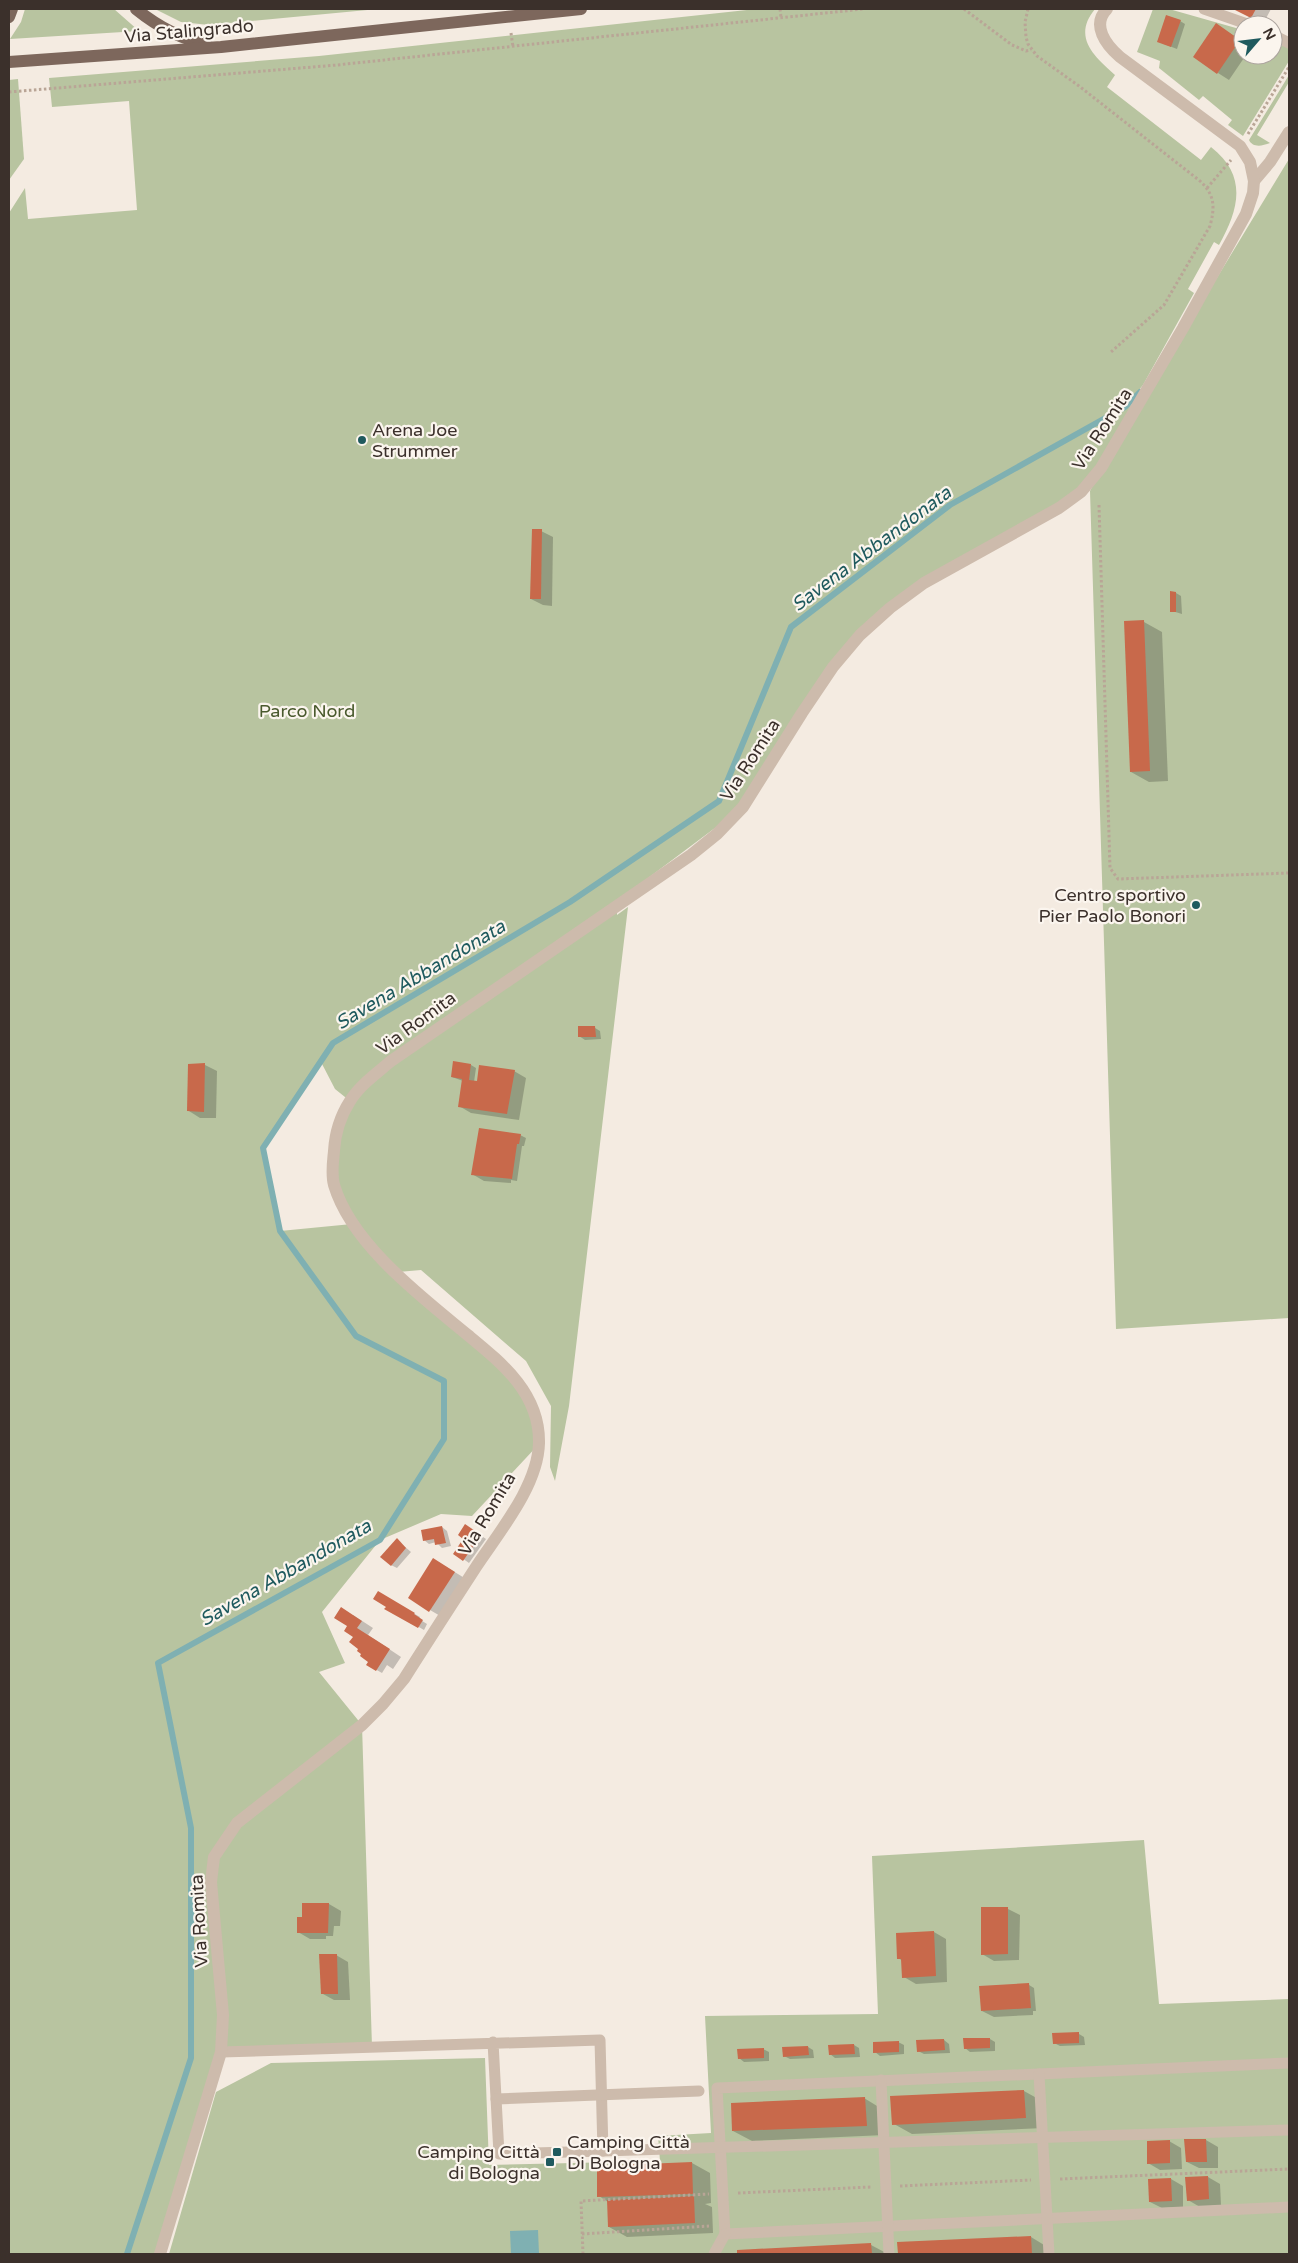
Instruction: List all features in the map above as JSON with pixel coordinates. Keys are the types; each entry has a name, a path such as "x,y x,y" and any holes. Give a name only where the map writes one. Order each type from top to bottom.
{"main road":[{"path":"9,17 12,9"},
{"path":"136,9 152,21 183,38 222,47"},
{"name":"Via Stalingrado","path":"9,62 222,47 581,9"}],"street":[{"name":"Via Romita","path":"160,2254 221,2052 223,2015 211,1882 214,1857 237,1823 362,1724 383,1704 398,1685 520,1501 535,1467 539,1444 538,1426 532,1407 520,1384 508,1369 426,1299 367,1242 352,1224 334,1183 332,1165 338,1128 350,1101 366,1083 391,1061 691,855 717,834 743,807 833,667 860,635 890,608 924,583 1059,508 1081,492 1101,468 1229,247 1249,208 1254,181 1250,162 1240,146 1107,45 1100,27 1100,19 1108,9"},
{"path":"1254,181 1270,162 1289,132"}],"lane":[{"path":"1204,9 1233,19"},
{"path":"221,2052 600,2040 603,2151"},
{"path":"493,2042 499,2154 1289,2130"},
{"path":"714,2254 725,2229 717,2088 1289,2063"},
{"path":"1039,2074 1050,2254"},
{"path":"881,2080 889,2254"},
{"path":"496,2099 699,2091"},
{"path":"725,2229 888,2226 1289,2207"}],"path":[{"path":"780,9 781,17"},
{"path":"9,92 337,65 863,9"},
{"path":"964,9 1012,45 1026,51 1031,50"},
{"path":"1028,9 1025,30 1031,50 1208,188 1212,196 1213,215 1210,226 1164,305 1111,352"},
{"path":"1208,188 1240,146 1289,67"},
{"path":"1099,505 1110,868 1118,879 1289,873"},
{"path":"583,2254 581,2201 722,2193 1289,2169"},
{"path":"582,2234 725,2229"}],"green space":[{"path":"25,9 114,9 139,31 10,39 21,22"},
{"path":"155,9 378,9 209,25 181,22"},
{"name":"Parco Nord","path":"756,9 1095,9 1088,19 1085,28 1086,37 1093,53 1115,75 1107,87 1201,160 1211,147 1231,169 1236,193 1235,206 1226,232 1219,245 1214,242 1188,289 1194,293 1143,385 1125,407 1066,440 1144,398 1289,159 1289,1318 1116,1329 1090,491 1099,473 1081,492 960,562 860,635 743,807 564,941 617,905 617,915 628,907 569,1406 555,1481 550,1467 551,1406 526,1361 421,1270 398,1272 520,1384 539,1444 472,1516 441,1514 380,1540 322,1612 345,1663 319,1672 362,1725 372,2047 221,2053 160,2254 9,2254 9,213 25,188 28,219 137,210 129,101 52,107 49,78 319,56","holes":["321,1062 335,1089 350,1101 332,1165 352,1224 280,1231 263,1148"]},
{"path":"1153,9 1169,9 1233,27 1233,65 1283,65 1283,45 1289,47 1289,61 1243,136 1228,125 1232,120 1203,96 1199,100 1159,68 1160,61 1137,52"},
{"path":"1289,75 1289,82 1257,135 1270,143 1255,145 1251,143 1249,140"},
{"path":"18,79 24,159 9,180 9,80"},
{"path":"1144,1840 1159,2004 1289,1999 1289,2254 169,2254 216,2092 271,2063 485,2058 489,2165 660,2161 658,2136 711,2133 705,2016 878,2014 872,1856"}],"water":[{"path":"538,2230 539,2254 511,2254 510,2231"}],"building":[{"path":"1233,9 1256,9 1253,15 1245,15"},
{"path":"1166,15 1181,20 1171,47 1157,42"},
{"path":"1216,23 1233,35 1233,50 1217,74 1193,57"},
{"path":"532,529 542,529 541,599 530,599"},
{"path":"1170,591 1176,592 1176,612 1170,612"},
{"path":"1144,620 1150,771 1130,772 1124,621"},
{"path":"578,1026 595,1026 596,1037 578,1037"},
{"path":"453,1061 471,1064 469,1080 477,1081 479,1065 515,1070 507,1114 458,1107 462,1079 451,1077"},
{"path":"205,1063 204,1112 187,1111 188,1064"},
{"path":"479,1128 521,1134 519,1144 517,1144 512,1179 471,1175"},
{"path":"465,1524 481,1535 463,1561 453,1554 463,1539 458,1535"},
{"path":"442,1526 446,1543 435,1545 434,1539 423,1541 421,1530"},
{"path":"397,1538 406,1548 391,1566 380,1557"},
{"path":"433,1558 455,1572 429,1612 408,1598"},
{"path":"378,1591 415,1613 423,1620 418,1628 384,1609 386,1607 373,1599"},
{"path":"341,1607 362,1621 357,1628 390,1649 376,1671 366,1665 368,1662 360,1656 361,1654 357,1651 358,1649 349,1642 353,1637 344,1631 347,1626 334,1618"},
{"path":"302,1903 329,1903 328,1933 297,1933 297,1917 302,1917"},
{"path":"981,1907 1008,1907 1008,1954 981,1955"},
{"path":"934,1931 936,1976 902,1978 901,1959 897,1959 896,1933"},
{"path":"319,1954 337,1954 338,1994 321,1994"},
{"path":"1029,1983 1031,2008 981,2011 979,1986"},
{"path":"1079,2032 1079,2043 1053,2044 1052,2033"},
{"path":"963,2038 990,2038 990,2048 964,2049"},
{"path":"944,2039 945,2050 917,2052 916,2040"},
{"path":"899,2041 899,2052 873,2053 873,2042"},
{"path":"854,2044 855,2054 829,2055 828,2045"},
{"path":"808,2046 809,2055 783,2057 782,2047"},
{"path":"764,2048 764,2058 738,2059 737,2049"},
{"path":"1024,2090 1026,2118 892,2125 890,2096"},
{"path":"865,2097 867,2126 732,2131 731,2103"},
{"path":"1184,2139 1206,2139 1207,2162 1186,2162"},
{"path":"1170,2140 1170,2163 1147,2164 1147,2141"},
{"path":"692,2162 693,2194 597,2197 597,2166"},
{"path":"1208,2176 1209,2199 1187,2201 1185,2177"},
{"path":"1171,2178 1172,2201 1149,2202 1148,2179"},
{"path":"694,2196 695,2223 608,2227 607,2200"},
{"path":"1031,2236 1032,2254 898,2254 897,2242"},
{"path":"871,2243 872,2254 737,2254 737,2250"}],"waterway":[{"name":"Savena Abbandonata","path":"127,2254 191,2058 191,1828 158,1663 380,1540 444,1439 444,1381 356,1336 280,1231 263,1148 333,1043 570,902 719,801 791,627 950,505 1125,407 1140,392"}],"place":[{"name":"Arena Joe Strummer","path":"362,440"},
{"name":"Centro sportivo Pier Paolo Bonori","path":"1196,905"},
{"name":"Camping Città Di Bologna","path":"557,2152"},
{"name":"Camping Città di Bologna","path":"550,2162"}]}
